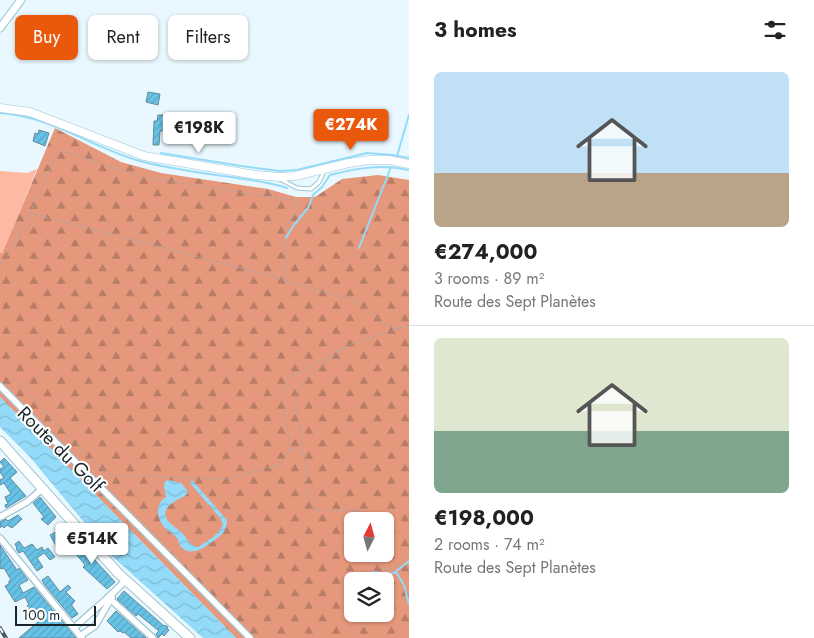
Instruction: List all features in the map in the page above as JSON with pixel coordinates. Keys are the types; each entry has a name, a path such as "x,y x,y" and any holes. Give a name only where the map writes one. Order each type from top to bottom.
{"main road":[{"path":"0,103 29,108 123,149 149,157 275,177 295,176 369,160 389,160 409,164"},
{"path":"0,108 27,112 76,129"},
{"path":"0,441 126,580 190,638"}],"street":[{"path":"0,28 21,0"},
{"name":"Route du Golf","path":"0,386 250,638"},
{"path":"0,517 22,505 43,488"},
{"path":"0,538 81,637 95,626 111,596"},
{"path":"74,628 111,596 126,580"},
{"path":"111,596 153,638"}],"lane":[{"path":"275,177 297,188 311,189 319,182 325,169"}],"path":[{"path":"0,264 6,260 30,213 56,153 63,151 141,177 292,200 299,210 284,228 286,281"},
{"path":"30,213 351,299 392,328 403,328"},
{"path":"0,364 88,456 110,475 226,478 281,464 290,449 282,390 285,380 351,344 409,325"},
{"path":"351,344 327,361 302,385 294,396 301,428 310,502 318,510 363,512"},
{"path":"290,449 303,453"},
{"path":"376,562 380,569 387,570 392,569 409,557"}],"shaded area":[{"path":"37,169 2,255 0,252 0,171 27,173"}],"green space":[{"path":"55,128 121,162 161,173 268,189 296,197 315,197 342,179 378,175 409,180 409,638 236,638 0,397 0,252 2,254"}],"water":[{"path":"0,397 236,638 203,638 113,557 29,456 0,427"},
{"path":"192,480 227,520 223,533 199,550 190,551 181,547 177,538 165,528 159,519 158,507 166,497 165,481 181,483 188,491 186,495 169,506 165,514 171,524 193,545 198,547 209,540 216,535 223,524 190,483"}],"building":[{"path":"148,92 160,94 158,105 146,102"},
{"path":"158,115 163,115 163,117 167,118 187,118 187,123 163,124 163,131 160,131 159,145 153,145 154,121 157,121"},
{"path":"185,124 198,124 198,130 193,130 191,142 186,142"},
{"path":"39,130 49,133 45,146 33,141 35,133 38,134"},
{"path":"4,458 17,472 10,478 26,496 6,508 5,505 8,504 5,497 11,494 4,483 0,485 0,480 4,478 0,469 4,467 0,462"},
{"path":"40,497 56,517 48,525 41,519 44,517 33,503"},
{"path":"18,515 22,519 12,528 7,525 4,528 2,526 0,528 0,522 6,519 8,521"},
{"path":"56,532 63,542 66,539 69,542 58,549 50,535"},
{"path":"72,535 115,582 107,589 83,567 85,565 76,554 78,552 77,548 69,538"},
{"path":"19,541 24,548 32,544 37,550 42,547 44,551 48,548 55,557 50,560 44,553 37,558 43,567 37,571 23,551 19,553 16,549 15,544"},
{"path":"0,545 17,570 19,568 28,580 19,585 23,593 34,587 76,638 19,638 44,617 38,609 32,614 27,606 29,605 25,597 15,602 8,591 5,586 11,580 4,568 1,569 0,567"},
{"path":"48,576 60,592 68,585 71,588 66,592 75,601 72,606 78,614 72,618 44,584 42,580"},
{"path":"124,591 164,626 168,627 167,629 169,630 164,636 162,634 158,638 156,634 159,631 138,614 136,616 117,599"},
{"path":"116,611 146,638 131,638 124,632 118,632 107,621"}],"waterway":[{"path":"0,113 18,115 54,126 140,161 259,181 287,188"},
{"path":"397,156 409,115"},
{"path":"161,153 279,171 297,170 367,153 409,158"},
{"path":"286,238 308,208 313,195 322,187 330,175 370,168 389,167 409,170"},
{"path":"359,248 391,167"},
{"path":"394,573 409,561"},
{"path":"396,572 404,585 409,604"}],"railway":[{"path":"0,628 6,638"}]}
